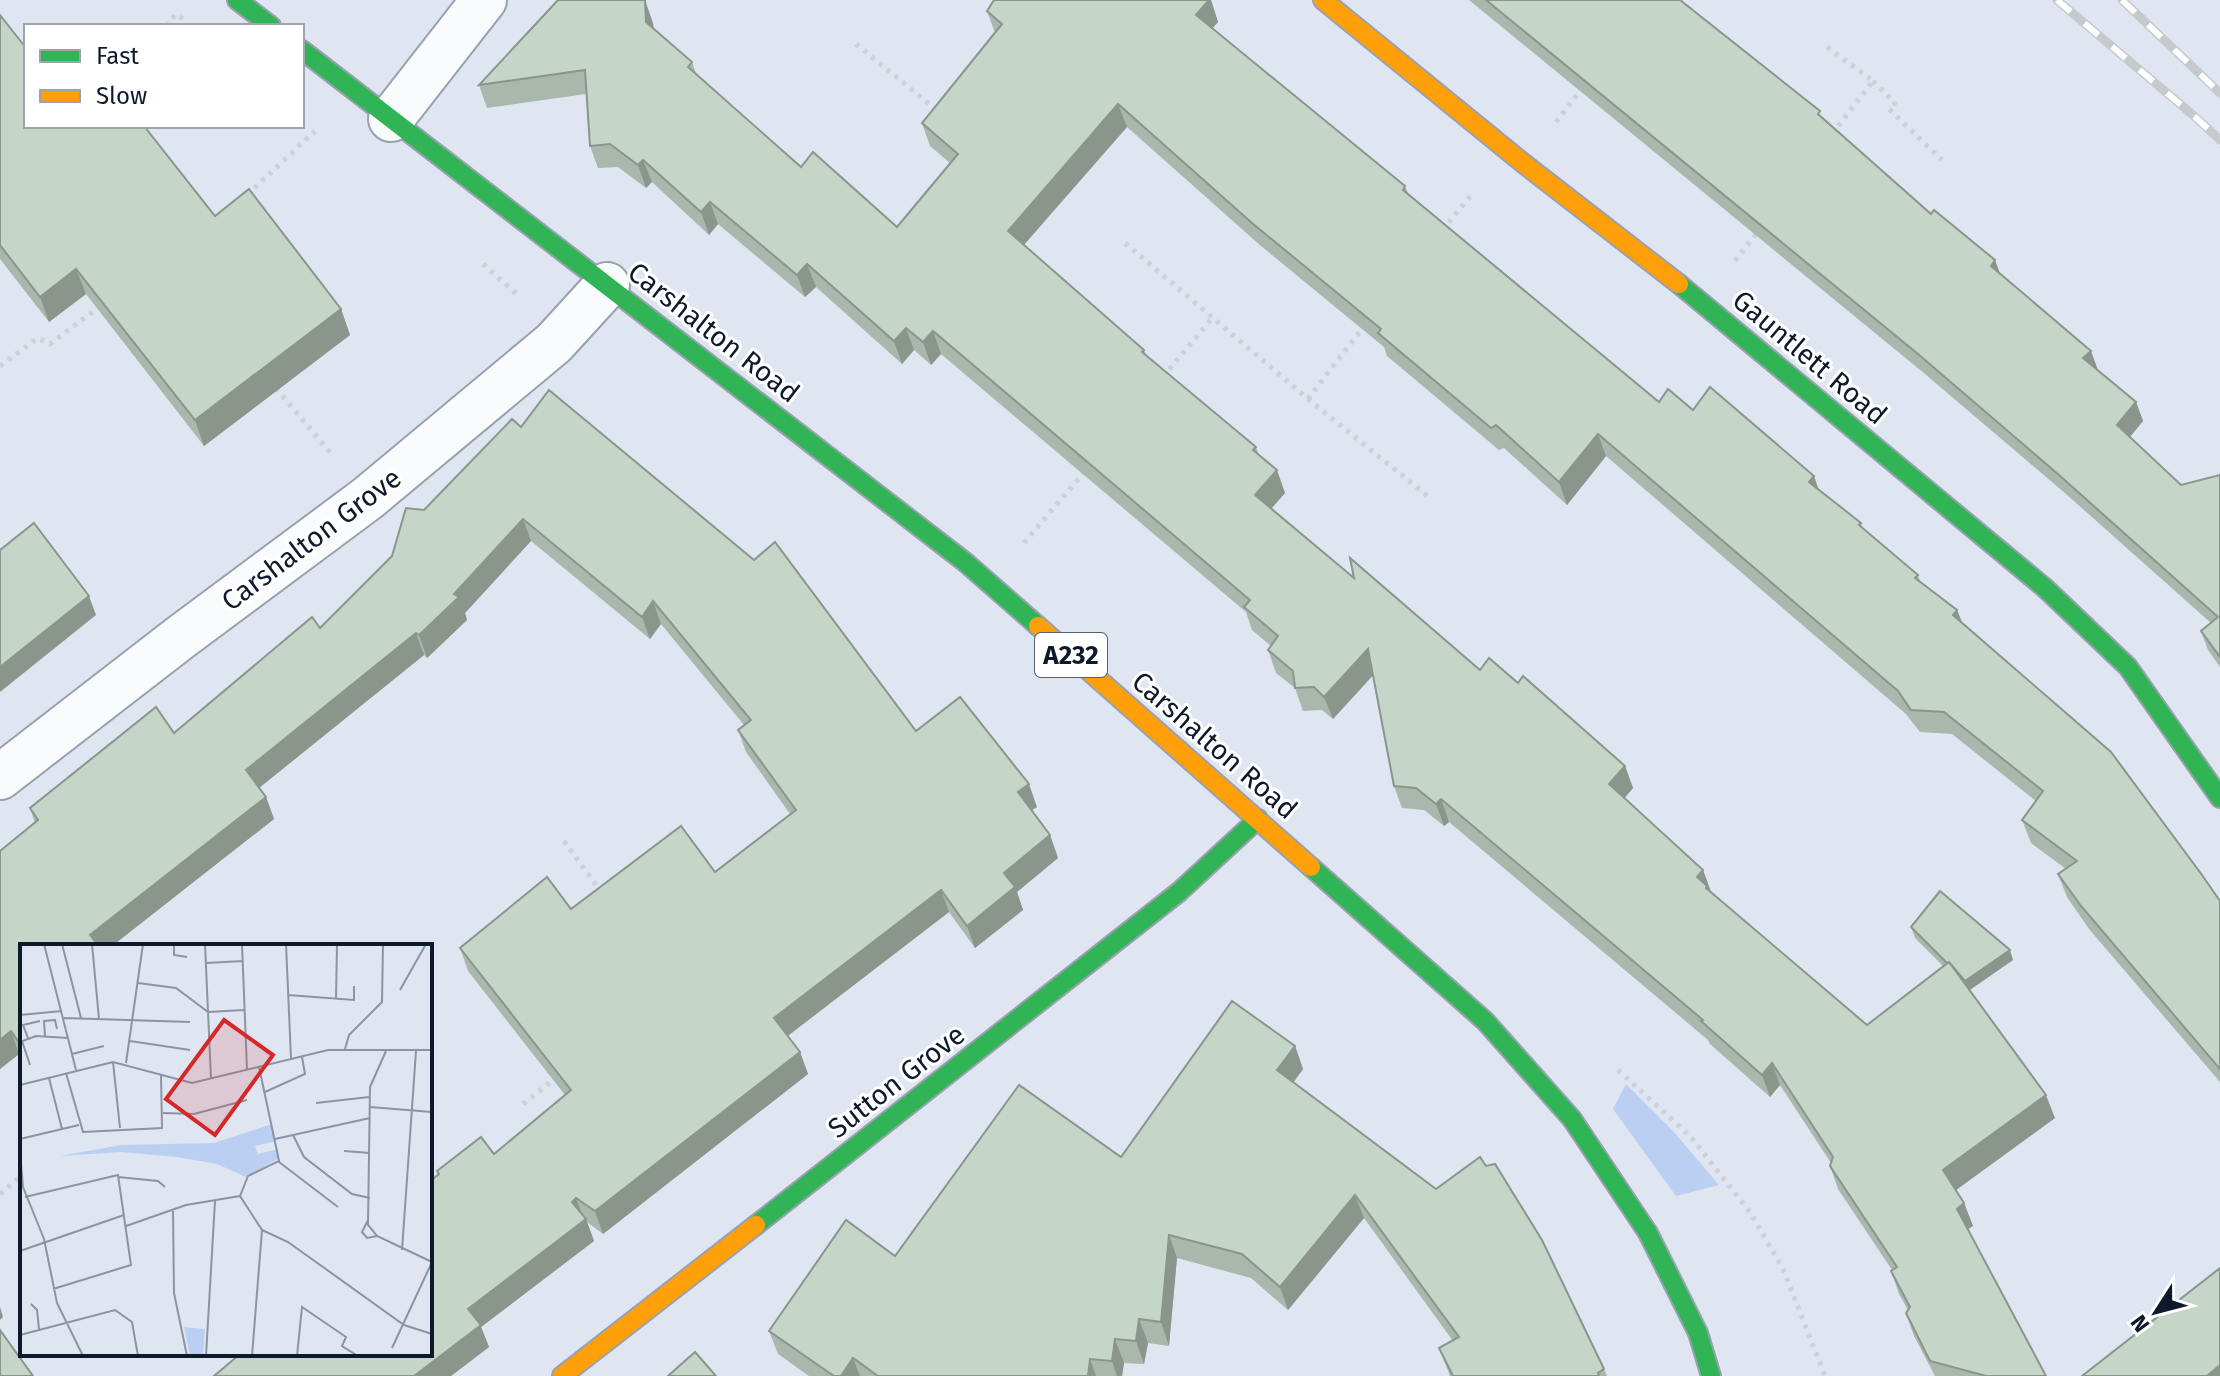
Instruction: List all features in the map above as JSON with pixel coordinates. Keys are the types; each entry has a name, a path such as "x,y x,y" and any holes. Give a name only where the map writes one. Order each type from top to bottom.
{"main road":[{"path":"237,0 268,24"},
{"name":"Gauntlett Road","path":"1323,0 1507,151 1703,303 2045,588 2128,667 2220,798"},
{"name":"Carshalton Road","path":"304,52 990,584 1485,1021 1572,1119 1648,1233 1698,1333 1711,1376"},
{"name":"Sutton Grove","path":"562,1376 1179,892 1258,819"}],"street":[{"path":"391,119 484,0"},
{"name":"Carshalton Grove","path":"0,777 368,498 554,343 607,285"}],"path":[{"path":"168,24 176,14 188,24"},
{"path":"856,44 940,112"},
{"path":"1827,47 1873,81 1895,103 1889,109 1942,160"},
{"path":"1825,143 1873,81"},
{"path":"1523,163 1587,82"},
{"path":"243,199 322,124"},
{"path":"1439,234 1507,151"},
{"path":"1703,303 1759,229"},
{"path":"1125,243 1430,498"},
{"path":"0,366 38,338 50,344 114,297"},
{"path":"1163,377 1213,317"},
{"path":"1308,399 1371,317"},
{"path":"276,388 368,498"},
{"path":"990,584 1092,462"},
{"path":"564,841 608,902"},
{"path":"1618,1070 1690,1136 1750,1212 1783,1269 1825,1376"},
{"path":"523,1104 560,1075"},
{"path":"0,1194 20,1177"}],"shaded area":[{"path":"1626,1084 1673,1131 1719,1185 1676,1196 1613,1109"}],"building":[{"path":"558,0 645,0 646,22 692,62 688,67 801,167 813,152 897,227 958,154 922,123 1002,24 987,11 994,0 1209,0 1196,15 1405,186 1403,190 1659,402 1668,389 1693,410 1710,387 1814,476 1809,482 1861,523 1859,525 1918,575 1915,578 1957,610 1953,615 2111,752 2220,901 2220,1069 2081,906 2058,874 2077,861 2022,820 2043,791 1944,712 1911,710 1898,691 1598,434 1559,482 1496,425 1491,428 1378,333 1381,329 1252,223 1118,104 1008,231 1144,350 1142,352 1256,447 1253,450 1277,470 1255,495 1354,578 1350,558 1480,670 1489,658 1518,683 1523,676 1625,766 1609,784 1703,870 1697,877 1706,888 1867,1025 1949,962 2046,1095 1943,1170 1964,1203 1957,1209 2046,1376 1986,1376 1930,1361 1906,1313 1910,1307 1891,1271 1897,1267 1830,1166 1833,1157 1772,1063 1762,1075 1703,1020 1441,799 1436,804 1416,788 1394,786 1368,649 1324,697 1314,687 1295,688 1293,671 1268,650 1278,636 1244,607 1250,600 933,331 923,342 906,328 894,341 807,264 797,275 710,202 701,212 643,160 638,165 610,144 590,146 585,70 479,85"},
{"path":"1486,0 1680,0 1820,111 1818,114 1931,214 1934,210 1995,260 1991,266 2091,351 2083,358 2136,402 2117,425 2181,485 2220,475 2220,657 2201,631 2218,617 1918,354"},
{"path":"0,15 24,45 24,128 146,128 215,216 249,189 341,309 195,420 76,269 40,297 0,245"},
{"path":"549,390 754,560 775,542 916,731 960,697 1029,784 1018,792 1050,835 1004,873 1015,887 967,926 941,890 774,1018 800,1052 595,1211 576,1198 572,1202 586,1219 468,1309 481,1325 414,1376 214,1376 238,1356 432,1356 432,1179 439,1174 437,1171 481,1137 494,1154 571,1090 460,948 547,877 571,909 681,826 715,872 796,810 738,730 751,720 653,601 642,617 523,519 454,594 459,597 419,635 416,633 246,770 266,797 90,935 97,944 20,944 20,1040 18,1041 11,1031 0,1040 0,851 38,820 30,808 156,707 174,733 312,617 320,628 392,556 406,508 424,510 512,419 521,427"},
{"path":"34,523 89,596 0,667 0,550"},
{"path":"1940,891 2010,950 1965,981 1911,927"},
{"path":"1232,1001 1295,1046 1277,1070 1436,1189 1480,1157 1486,1166 1495,1164 1542,1240 1604,1369 1598,1373 1599,1376 1453,1376 1439,1348 1459,1337 1355,1195 1280,1287 1242,1254 1169,1235 1161,1322 1139,1319 1136,1341 1115,1339 1112,1361 1090,1359 1088,1376 878,1376 853,1358 841,1376 834,1376 769,1331 846,1220 895,1256 1019,1085 1121,1157"},
{"path":"2220,1268 2220,1365 2207,1376 2082,1376"},
{"path":"0,1330 33,1376 0,1376"},
{"path":"695,1352 716,1376 668,1376"}],"railway":[{"path":"2057,0 2220,140"},
{"path":"2122,0 2220,93"}],"traffic: fast":[{"path":"237,0 268,24"},
{"path":"304,52 965,562 1038,626"},
{"path":"1679,284 2045,588 2128,667 2220,798"},
{"path":"756,1225 1179,892 1258,819"},
{"path":"1311,867 1485,1021 1572,1119 1648,1233 1698,1333 1711,1376"}],"traffic: slow":[{"path":"1323,0 1523,163 1679,284"},
{"path":"1038,626 1311,867"},
{"path":"562,1376 756,1225"}]}
